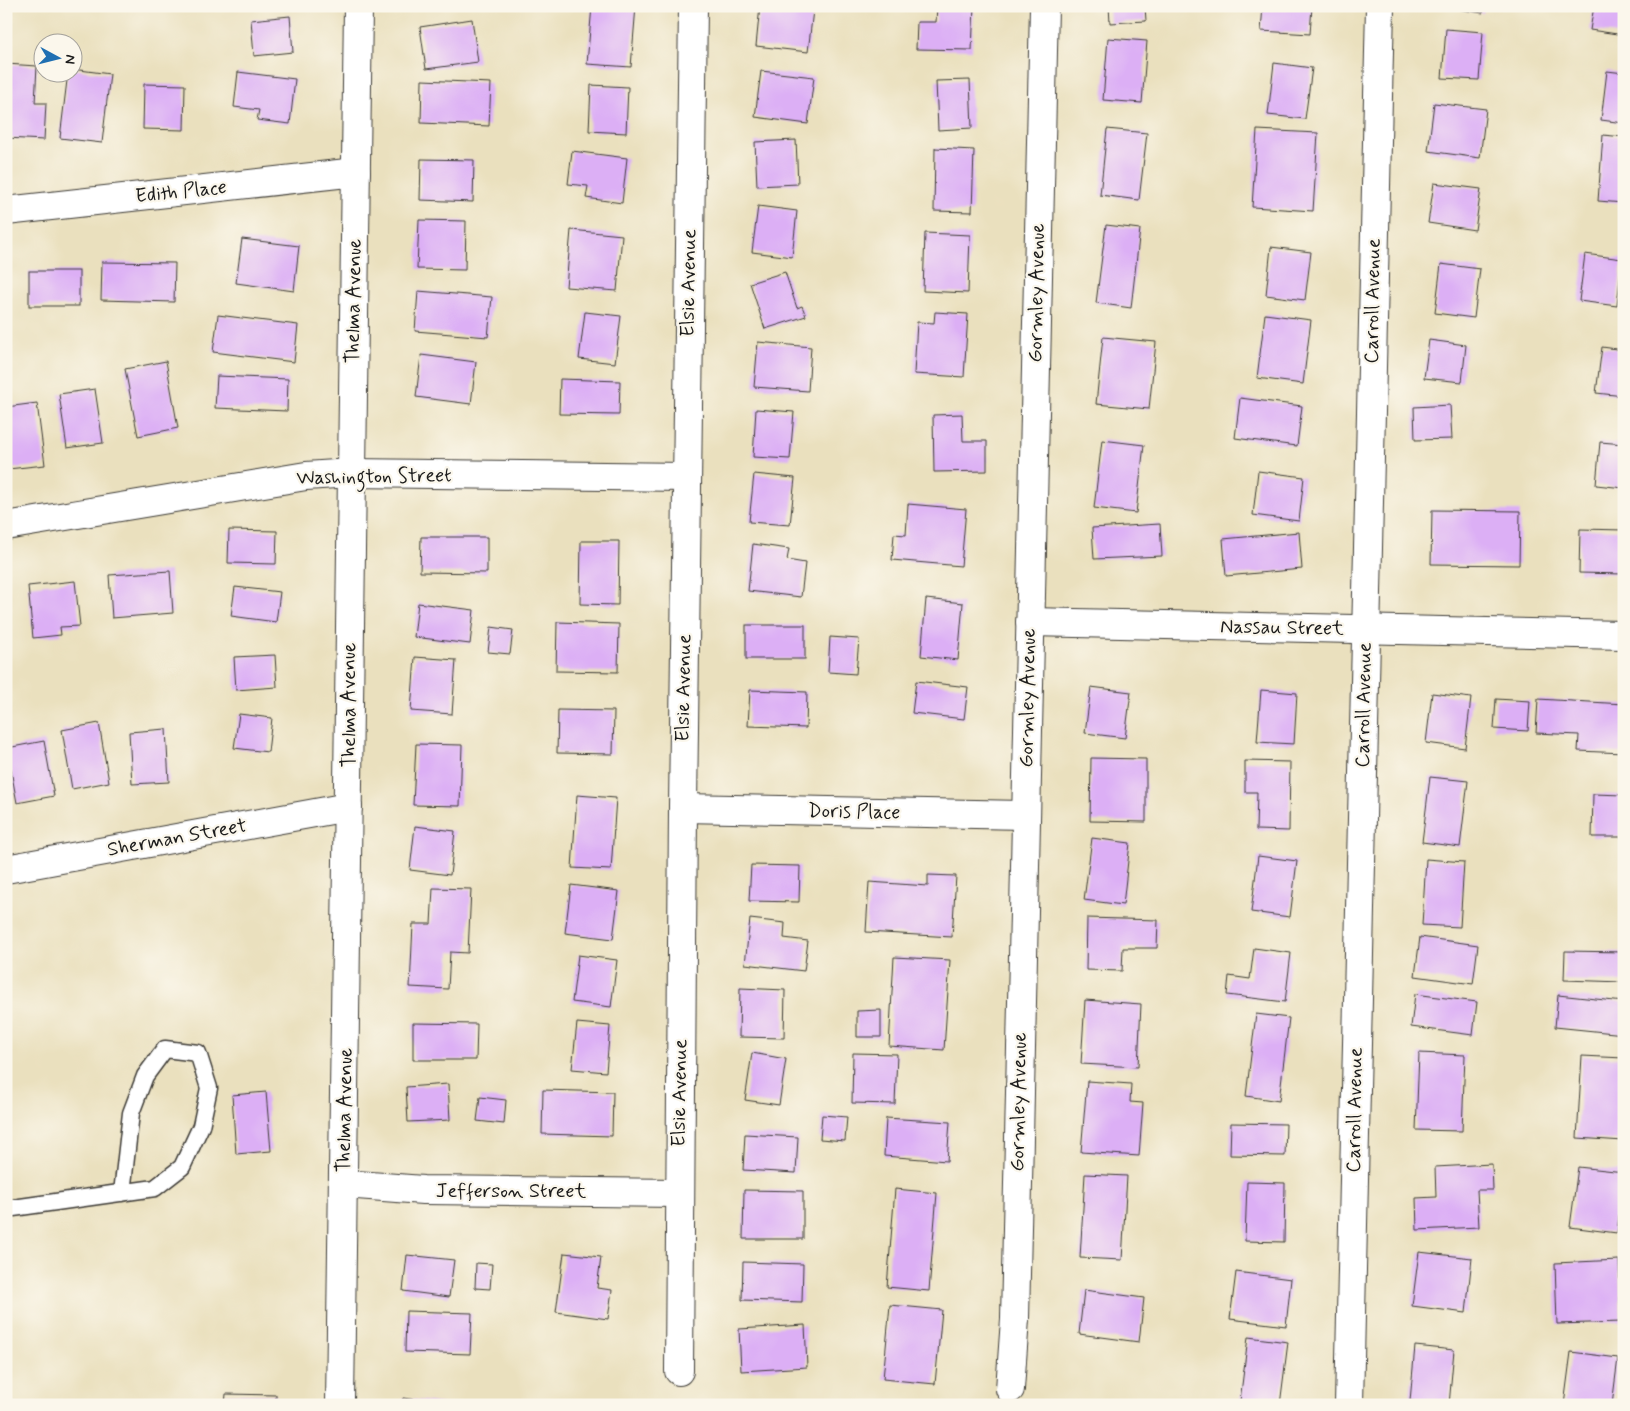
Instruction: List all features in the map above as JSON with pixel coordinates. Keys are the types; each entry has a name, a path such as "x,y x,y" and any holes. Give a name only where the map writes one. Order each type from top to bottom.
{"street":[{"name":"Thelma Avenue","path":"340,1405 358,6"},
{"name":"Elsie Avenue","path":"679,1371 679,1193 693,6"},
{"name":"Gormley Avenue","path":"1010,1389 1015,1319 1044,6"},
{"name":"Carroll Avenue","path":"1349,1405 1380,6"},
{"name":"Edith Place","path":"6,211 356,172"},
{"name":"Washington Street","path":"6,526 306,476 351,473 687,477"},
{"name":"Nassau Street","path":"1030,622 1624,635"},
{"name":"Sherman Street","path":"6,869 348,807"},
{"name":"Doris Place","path":"683,808 1025,815"},
{"name":"Jefferson Street","path":"344,1184 423,1190 679,1193"}],"lane":[{"path":"6,1209 122,1193 155,1188 182,1167 201,1126 210,1088 198,1053 165,1050 145,1076 131,1113 122,1193"}],"building":[{"path":"592,6 636,6 631,67 587,64"},
{"path":"760,6 813,10 808,52 756,46"},
{"path":"937,6 974,6 972,50 916,49 917,22 936,22"},
{"path":"1109,6 1145,6 1146,21 1110,23"},
{"path":"1263,6 1312,6 1310,34 1261,31"},
{"path":"1437,6 1484,6 1483,13"},
{"path":"1594,6 1624,6 1624,35 1590,30"},
{"path":"290,16 293,52 254,56 251,20"},
{"path":"472,19 478,62 426,69 420,27"},
{"path":"1446,29 1483,32 1479,80 1442,78"},
{"path":"1108,38 1147,41 1142,103 1103,100"},
{"path":"1274,63 1312,68 1305,119 1268,115"},
{"path":"6,64 32,66 32,82 36,82 35,103 46,103 44,140 6,138"},
{"path":"82,70 110,74 102,143 60,138 67,82 82,82"},
{"path":"761,71 814,77 808,124 755,117"},
{"path":"1607,71 1624,73 1624,123 1601,120"},
{"path":"238,72 295,79 290,124 257,120 259,110 234,107"},
{"path":"422,80 491,83 489,126 421,123"},
{"path":"970,80 972,128 938,130 936,81"},
{"path":"144,84 185,85 184,130 143,129"},
{"path":"591,85 628,87 626,133 589,131"},
{"path":"1434,103 1486,109 1480,158 1428,151"},
{"path":"1107,129 1147,133 1139,200 1100,195"},
{"path":"1257,130 1318,133 1313,211 1252,207"},
{"path":"1603,135 1624,137 1624,203 1598,201"},
{"path":"796,140 798,184 757,186 755,142"},
{"path":"935,148 974,150 972,212 934,211"},
{"path":"572,151 627,158 622,203 586,198 588,186 568,184"},
{"path":"421,159 474,160 473,202 420,200"},
{"path":"1434,183 1481,189 1475,230 1428,223"},
{"path":"758,206 797,211 792,257 752,252"},
{"path":"419,220 466,221 465,270 417,269"},
{"path":"1106,225 1140,229 1131,308 1096,303"},
{"path":"571,230 622,235 617,291 566,287"},
{"path":"925,233 970,235 968,293 923,291"},
{"path":"242,239 299,246 294,291 236,283"},
{"path":"1271,247 1311,252 1305,300 1266,295"},
{"path":"1585,254 1622,259 1617,306 1579,301"},
{"path":"102,262 175,263 174,302 101,300"},
{"path":"1441,264 1480,269 1474,318 1435,313"},
{"path":"29,271 79,271 79,306 29,306"},
{"path":"785,272 797,308 802,306 806,316 765,329 750,283"},
{"path":"418,291 492,297 488,337 415,331"},
{"path":"585,312 621,316 615,363 579,359"},
{"path":"935,312 968,314 964,377 914,374 917,322 934,323"},
{"path":"1265,314 1311,320 1303,384 1257,378"},
{"path":"218,315 298,325 294,362 213,352"},
{"path":"1103,337 1156,342 1149,409 1096,404"},
{"path":"1429,340 1466,345 1462,382 1424,378"},
{"path":"758,342 811,347 808,391 754,387"},
{"path":"1602,347 1624,350 1624,396 1596,393"},
{"path":"421,355 476,362 471,404 416,397"},
{"path":"166,361 178,428 138,436 125,369"},
{"path":"217,376 288,379 287,411 215,408"},
{"path":"560,379 620,381 619,415 559,414"},
{"path":"95,389 103,443 67,448 59,394"},
{"path":"1240,398 1302,406 1297,446 1235,438"},
{"path":"37,403 45,465 8,469 6,407"},
{"path":"1450,405 1452,439 1415,440 1414,407"},
{"path":"756,409 794,412 790,459 753,457"},
{"path":"962,414 963,441 987,441 987,471 934,472 933,415"},
{"path":"1102,440 1144,445 1136,513 1094,508"},
{"path":"1600,442 1624,444 1624,488 1596,485"},
{"path":"1258,471 1304,477 1299,521 1253,515"},
{"path":"754,474 795,478 790,525 749,522"},
{"path":"908,504 966,509 961,566 892,560 894,534 906,535"},
{"path":"1432,510 1520,511 1519,565 1431,564"},
{"path":"1160,524 1162,556 1094,559 1092,528"},
{"path":"1580,529 1624,530 1624,574 1579,573"},
{"path":"229,530 277,531 276,564 228,563"},
{"path":"1299,532 1302,569 1226,576 1223,539"},
{"path":"421,537 487,537 487,573 420,572"},
{"path":"581,541 619,541 618,605 580,604"},
{"path":"753,544 789,549 787,560 805,563 801,597 748,591"},
{"path":"170,571 173,613 112,618 109,575"},
{"path":"75,581 80,626 60,627 61,635 33,638 28,586"},
{"path":"235,587 280,592 276,622 231,616"},
{"path":"926,599 963,603 958,660 921,656"},
{"path":"418,603 474,610 470,644 414,637"},
{"path":"557,622 619,624 618,672 556,671"},
{"path":"746,625 805,625 805,659 746,659"},
{"path":"491,627 513,630 510,654 488,652"},
{"path":"830,637 859,639 856,674 828,672"},
{"path":"275,655 277,687 236,690 234,657"},
{"path":"415,657 456,660 452,714 411,711"},
{"path":"916,681 968,687 964,719 912,713"},
{"path":"1091,687 1131,692 1125,738 1085,733"},
{"path":"750,690 807,692 806,728 748,726"},
{"path":"1261,690 1297,693 1294,744 1257,742"},
{"path":"1432,693 1471,698 1465,748 1426,743"},
{"path":"1496,699 1530,701 1528,731 1494,729"},
{"path":"1538,699 1624,704 1624,753 1578,751 1579,735 1536,733"},
{"path":"558,710 614,711 613,754 557,753"},
{"path":"239,714 272,718 268,752 234,748"},
{"path":"99,723 109,782 72,789 62,730"},
{"path":"166,729 169,782 132,784 129,732"},
{"path":"44,741 54,796 17,803 7,748"},
{"path":"416,744 462,745 460,806 413,805"},
{"path":"1091,758 1146,759 1146,822 1090,821"},
{"path":"1245,761 1290,762 1289,831 1256,830 1257,792 1245,792"},
{"path":"1430,777 1468,781 1460,847 1422,842"},
{"path":"1593,794 1624,795 1624,837 1592,837"},
{"path":"577,795 616,798 611,870 572,868"},
{"path":"415,826 455,831 450,875 410,870"},
{"path":"1092,838 1130,843 1123,905 1084,900"},
{"path":"1258,856 1297,861 1290,917 1251,912"},
{"path":"1426,859 1464,862 1460,927 1422,925"},
{"path":"751,865 800,866 799,902 749,901"},
{"path":"928,875 956,876 952,937 866,932 869,882 928,886"},
{"path":"571,885 619,891 613,939 565,933"},
{"path":"433,888 471,889 468,953 450,952 448,989 410,987 413,924 431,924"},
{"path":"1087,918 1158,920 1157,948 1123,948 1122,971 1086,970"},
{"path":"750,919 785,923 784,938 808,941 804,971 745,964"},
{"path":"1420,937 1478,945 1473,984 1415,976"},
{"path":"1254,948 1291,953 1285,1002 1227,995 1229,976 1250,979"},
{"path":"1565,951 1624,952 1623,982 1564,980"},
{"path":"578,955 617,960 611,1007 572,1002"},
{"path":"894,957 950,960 944,1050 889,1046"},
{"path":"740,988 785,990 784,1038 739,1037"},
{"path":"1415,994 1477,1002 1473,1035 1411,1027"},
{"path":"1558,995 1624,1002 1624,1034 1555,1027"},
{"path":"1085,1000 1141,1004 1138,1067 1081,1064"},
{"path":"881,1010 881,1037 857,1037 857,1011"},
{"path":"1256,1014 1289,1018 1279,1101 1246,1096"},
{"path":"413,1023 477,1024 476,1060 413,1060"},
{"path":"577,1023 610,1026 606,1072 572,1069"},
{"path":"752,1053 786,1059 779,1105 745,1100"},
{"path":"853,1053 897,1054 895,1104 852,1103"},
{"path":"1419,1053 1465,1055 1462,1131 1416,1130"},
{"path":"1582,1056 1624,1058 1624,1141 1577,1138"},
{"path":"1087,1081 1131,1084 1130,1102 1143,1103 1139,1156 1081,1152"},
{"path":"448,1084 450,1120 408,1122 406,1087"},
{"path":"543,1090 613,1092 612,1136 542,1134"},
{"path":"266,1092 271,1151 236,1154 232,1095"},
{"path":"480,1097 506,1100 504,1124 477,1121"},
{"path":"822,1115 847,1117 845,1141 820,1139"},
{"path":"886,1118 950,1122 947,1161 884,1156"},
{"path":"1231,1123 1286,1124 1285,1156 1230,1155"},
{"path":"745,1134 798,1137 796,1173 743,1170"},
{"path":"1492,1164 1493,1190 1477,1190 1479,1227 1417,1230 1416,1198 1436,1197 1435,1167"},
{"path":"1578,1167 1624,1172 1617,1233 1570,1227"},
{"path":"1085,1174 1127,1176 1122,1260 1080,1258"},
{"path":"1247,1182 1285,1183 1284,1242 1245,1241"},
{"path":"895,1189 937,1193 929,1291 887,1287"},
{"path":"744,1190 803,1191 803,1239 743,1239"},
{"path":"1419,1252 1472,1258 1466,1313 1412,1306"},
{"path":"564,1253 601,1257 597,1288 612,1290 608,1319 556,1312"},
{"path":"407,1255 454,1260 449,1297 403,1291"},
{"path":"1619,1260 1621,1322 1557,1324 1555,1263"},
{"path":"743,1262 803,1264 802,1302 742,1300"},
{"path":"476,1263 492,1264 490,1289 475,1288"},
{"path":"1236,1272 1291,1279 1286,1326 1230,1319"},
{"path":"1084,1290 1144,1298 1139,1342 1079,1334"},
{"path":"890,1305 942,1310 935,1384 883,1379"},
{"path":"406,1311 472,1313 470,1354 405,1352"},
{"path":"805,1325 807,1367 741,1371 739,1329"},
{"path":"1248,1337 1288,1342 1280,1405 1240,1401"},
{"path":"1415,1346 1454,1350 1449,1405 1410,1401"},
{"path":"1571,1352 1618,1358 1612,1405 1564,1405"},
{"path":"226,1394 276,1395 276,1405 225,1405"},
{"path":"403,1398 442,1404 442,1405 402,1405"}]}
